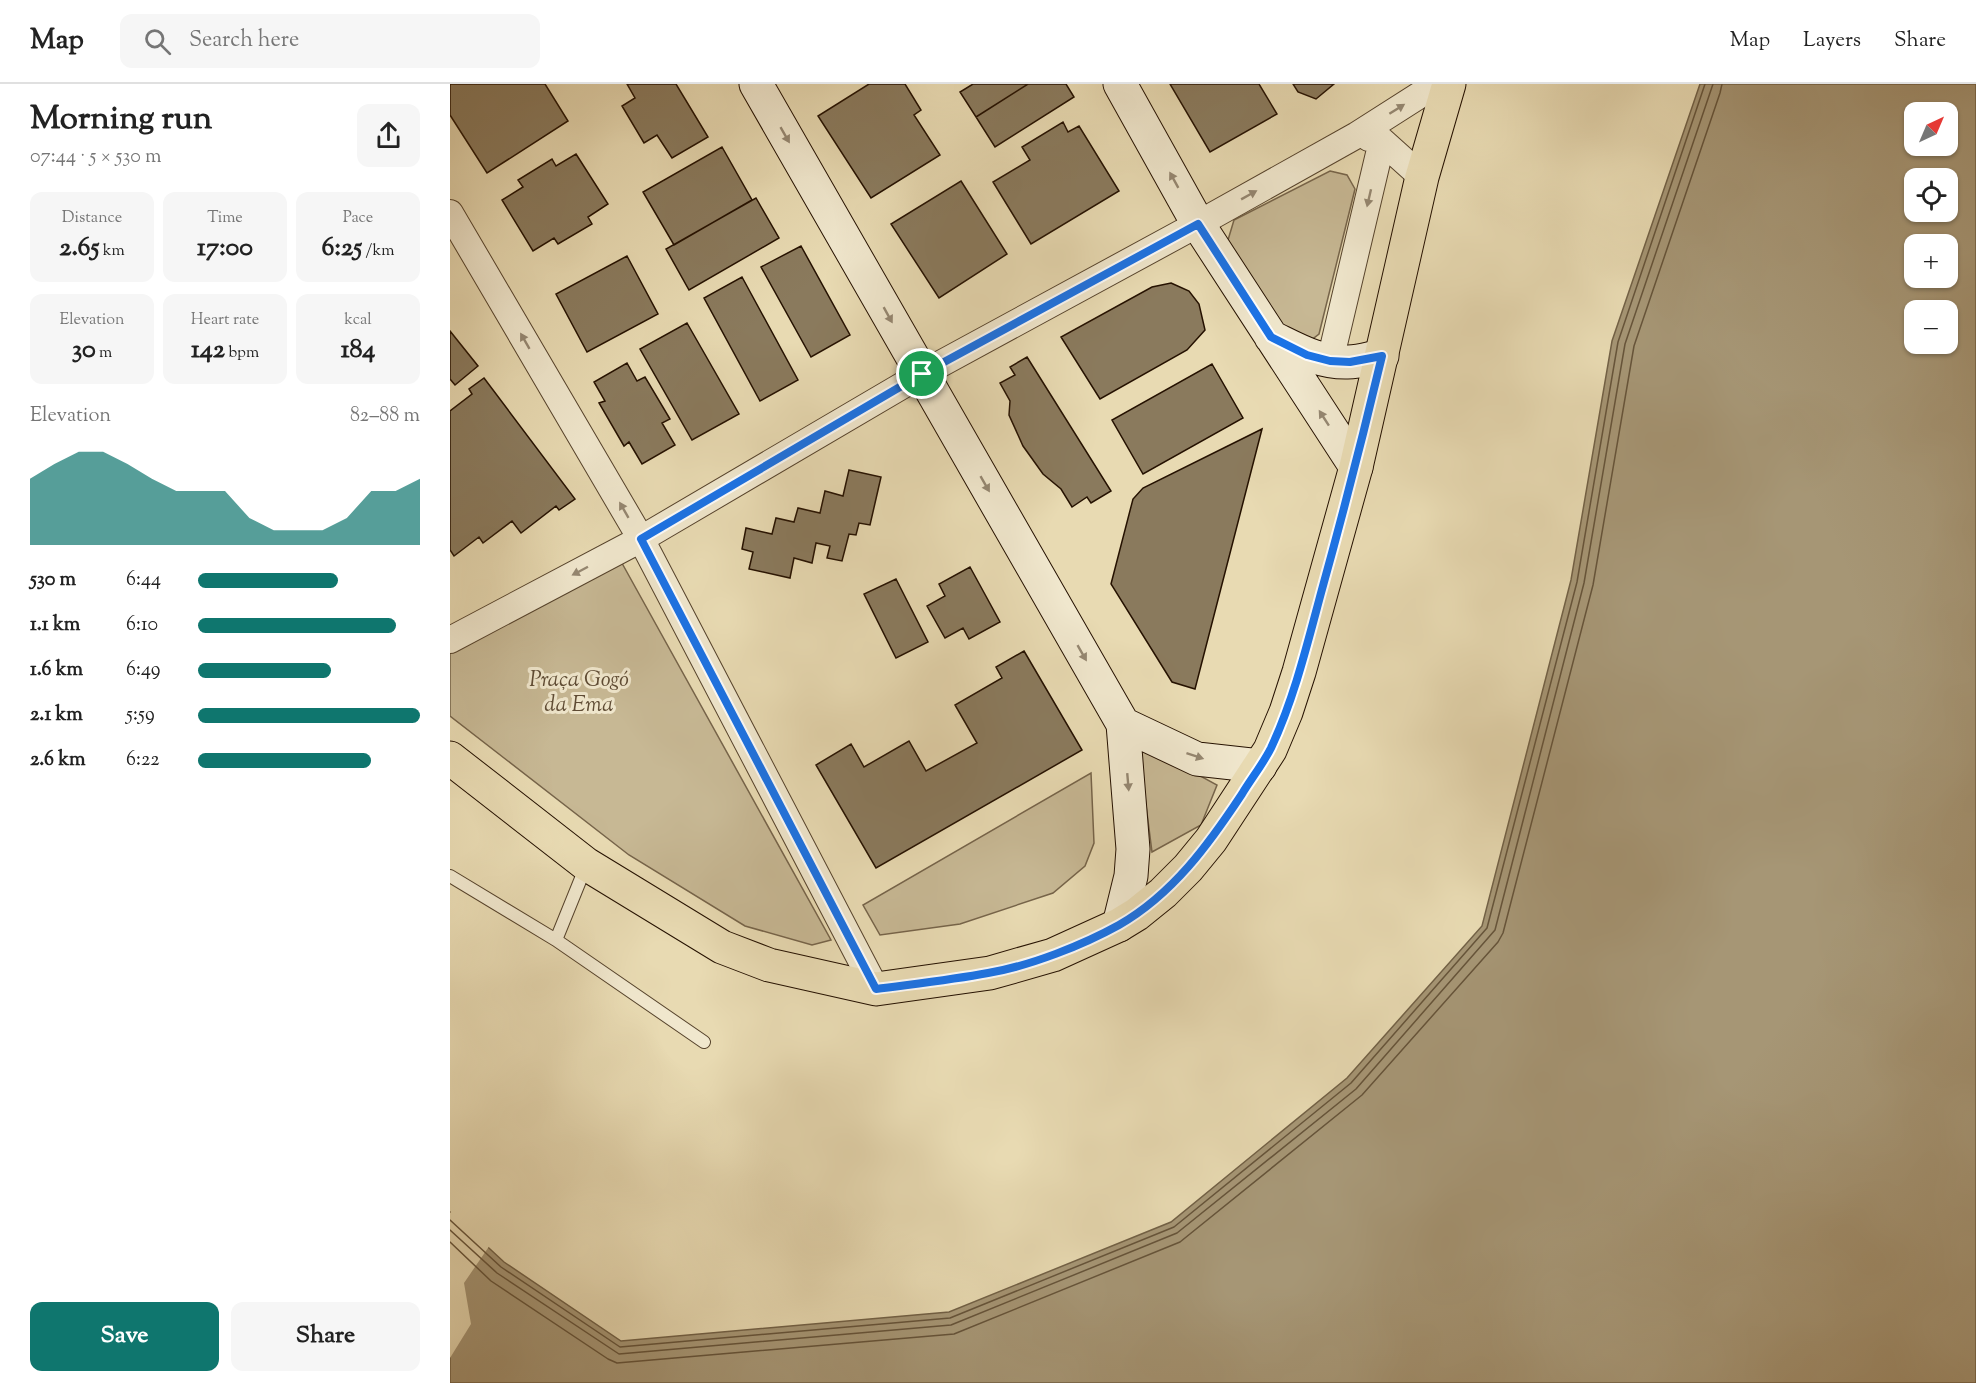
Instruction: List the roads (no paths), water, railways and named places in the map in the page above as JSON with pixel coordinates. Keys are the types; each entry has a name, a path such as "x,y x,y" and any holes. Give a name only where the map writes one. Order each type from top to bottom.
{"main road":[{"path":"450,758 586,864 722,947 769,965 876,989 990,973 1053,955 1119,925 1163,893 1211,840 1270,750 1282,722 1299,672 1356,467 1422,177 1449,84"}],"street":[{"path":"756,84 1122,724 1133,849 1131,876 1119,925"},
{"path":"1120,84 1198,224 1356,467"},
{"path":"450,640 641,539 922,374 1357,135 1437,84"},
{"path":"1357,135 1382,141 1422,177"},
{"path":"1330,361 1382,141"},
{"path":"450,213 641,539 876,989"},
{"path":"1271,337 1307,355 1330,361 1350,362 1382,356"},
{"path":"1122,724 1197,759 1260,766"}],"lane":[{"path":"556,940 586,864"},
{"path":"450,876 556,940 704,1042"}],"water":[{"path":"1700,84 1976,84 1976,1383 450,1383 450,1212 504,1262 621,1341 949,1312 1171,1222 1347,1078 1482,926 1571,580 1612,341"}],"park label":[{"name":"Praça Gogó da Ema","path":"579,690"}]}
